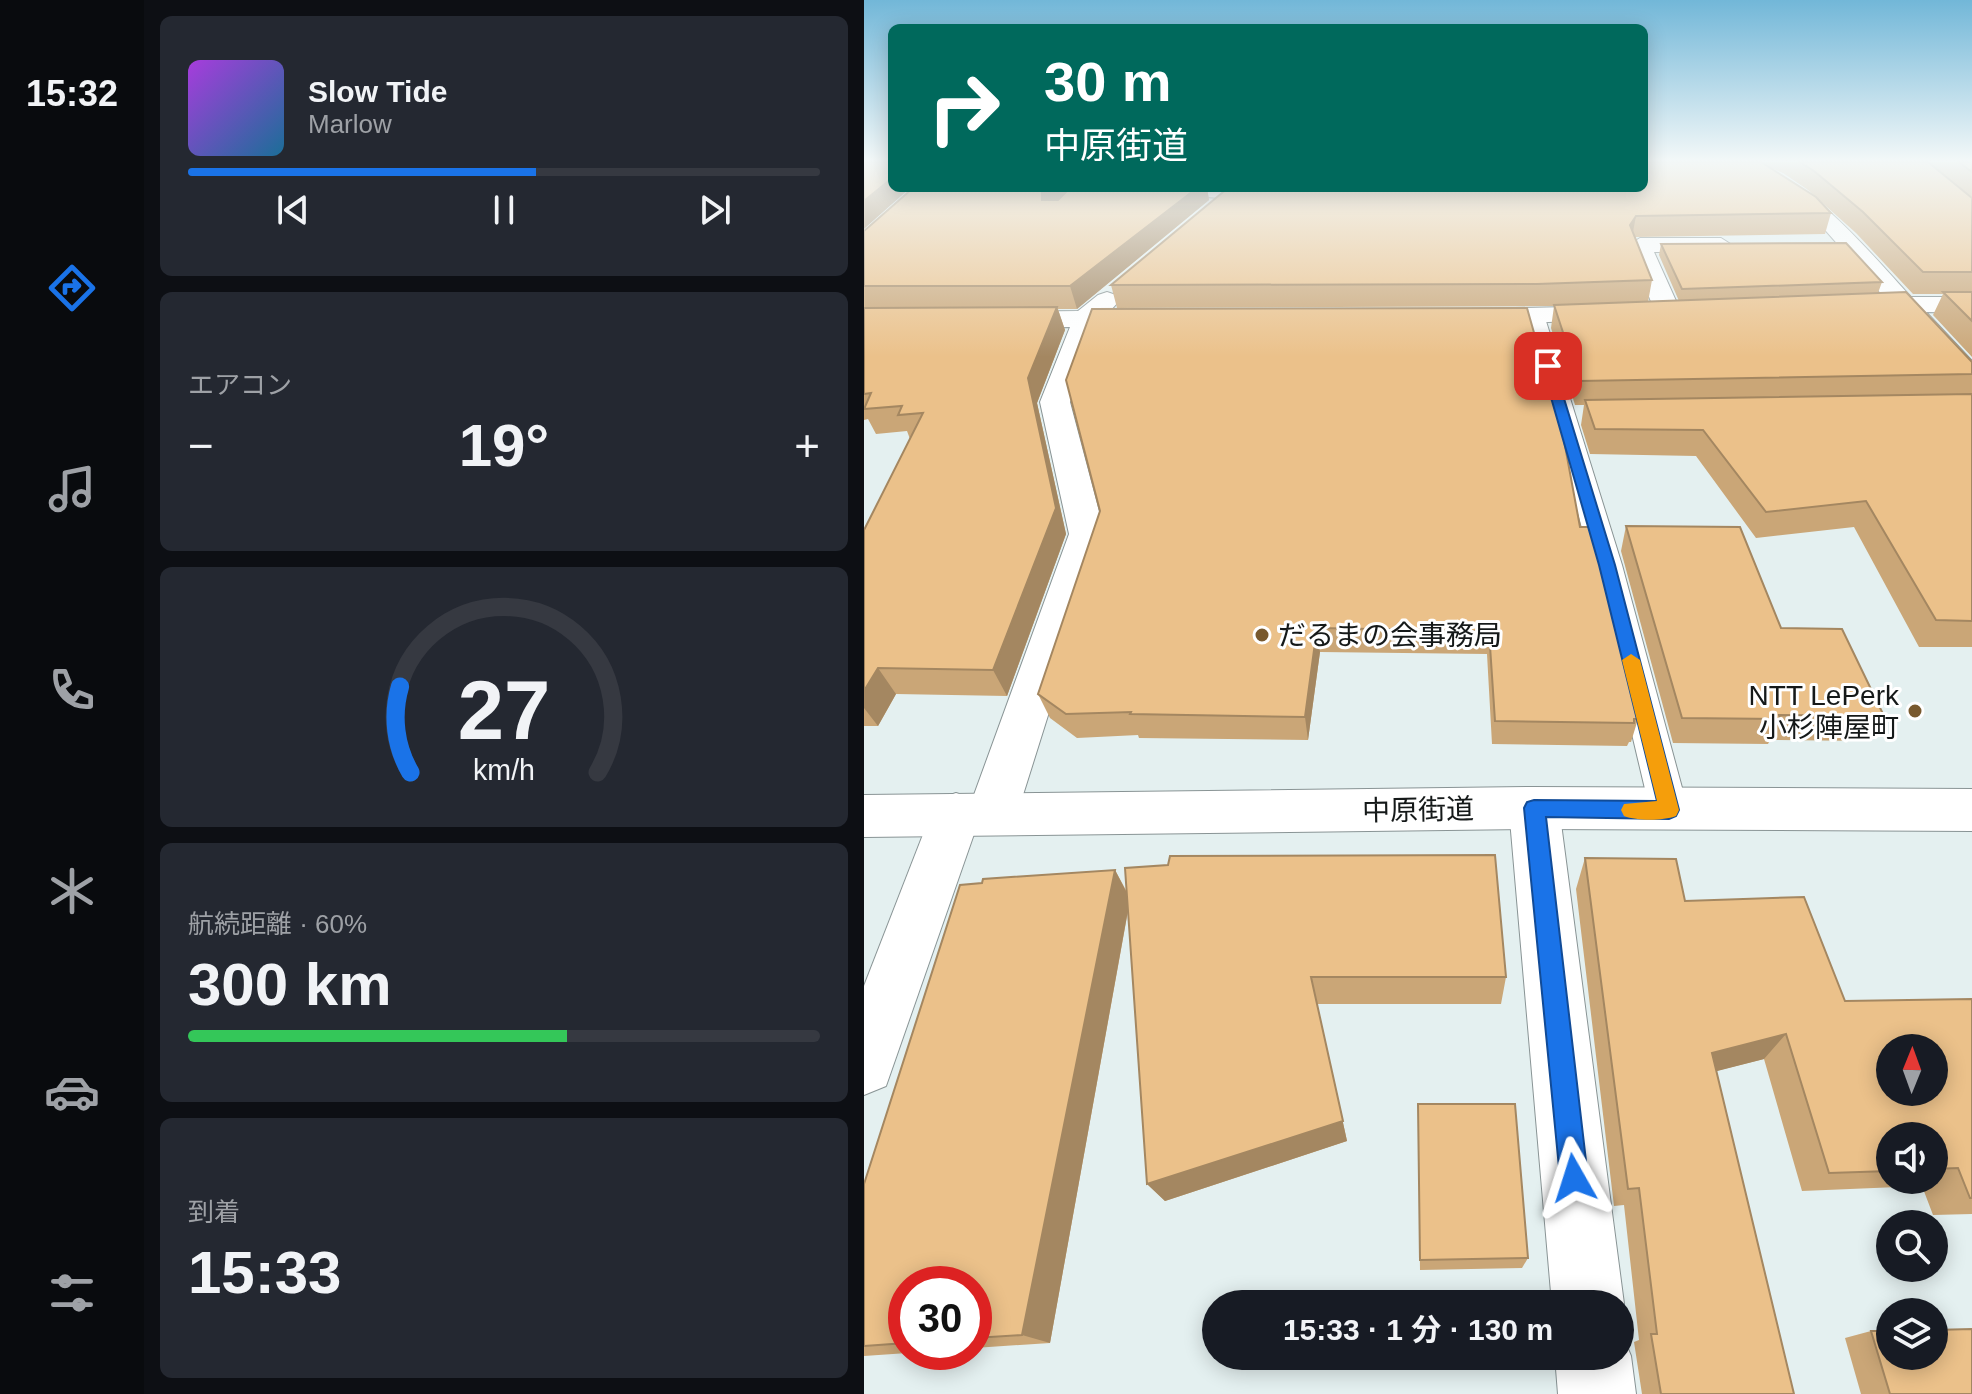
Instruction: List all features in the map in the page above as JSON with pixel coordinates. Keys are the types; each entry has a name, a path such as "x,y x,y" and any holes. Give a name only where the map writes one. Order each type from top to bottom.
{"street":[{"path":"1834,227 1972,378"},
{"path":"1820,244 1850,244"},
{"path":"1668,312 1640,245 1745,245"},
{"path":"864,1064 974,814 1087,534 1055,402 1086,318 1124,286"},
{"path":"1836,305 1972,305"},
{"path":"1442,317 1535,318 1699,311"},
{"path":"975,320 1180,318"},
{"path":"1534,808 1586,1290"},
{"name":"中原街道","path":"864,816 1534,808 1972,810"},
{"path":"1594,1370 1597,1394"}],"lane":[{"path":"1535,318 1607,565 1669,810"},
{"path":"1561,415 1593,414"}],"building":[{"path":"868,227 1146,227 1070,286 864,286 864,231"},
{"path":"1181,227 1631,227 1652,280 1537,284 1111,285"},
{"path":"1878,227 1972,227 1972,272 1923,272"},
{"path":"1846,243 1882,282 1682,289 1661,244"},
{"path":"1906,292 1972,362 1972,374 1579,381 1554,305"},
{"path":"1943,292 1972,292 1972,321"},
{"path":"1057,307 1028,378 1056,508 993,670 878,668 864,691 864,530 923,413 898,415 902,406 864,409 871,393 864,394 864,308"},
{"path":"1527,308 1563,435 1580,527 1589,527 1594,542 1638,719 1634,719 1634,723 1495,721 1489,631 1317,628 1305,717 1131,712 1066,714 1038,694 1100,511 1066,380 1092,309"},
{"path":"1972,394 1972,621 1936,620 1866,501 1766,512 1703,430 1595,429 1585,400"},
{"path":"1626,526 1740,527 1781,628 1842,629 1884,716 1682,718"},
{"path":"1495,855 1506,977 1311,977 1343,1121 1147,1184 1125,868 1168,865 1170,856"},
{"path":"1585,858 1676,859 1685,901 1804,897 1845,1001 1972,999 1972,1198 1958,1168 1948,1168 1948,1122 1876,1122 1876,1171 1829,1173 1786,1034 1712,1053 1794,1394 1661,1394 1651,1334 1657,1334 1639,1188 1628,1189"},
{"path":"1115,870 1022,1335 992,1337 992,1266 888,1266 888,1344 864,1346 864,1184 960,885 982,883 983,879"},
{"path":"1418,1104 1515,1104 1528,1258 1420,1260"},
{"path":"1972,1329 1972,1394 1890,1394 1883,1370 1948,1370 1948,1330"},
{"path":"1871,1331 1876,1331 1876,1348"}],"slow traffic":[{"path":"1631,660 1669,810 1631,810"}],"place":[{"name":"だるまの会事務局","path":"1262,635"},
{"name":"NTT LePerk 小杉陣屋町","path":"1915,711"}],"route":[{"path":"1548,366 1607,565 1669,810 1534,808 1574,1178"}]}
